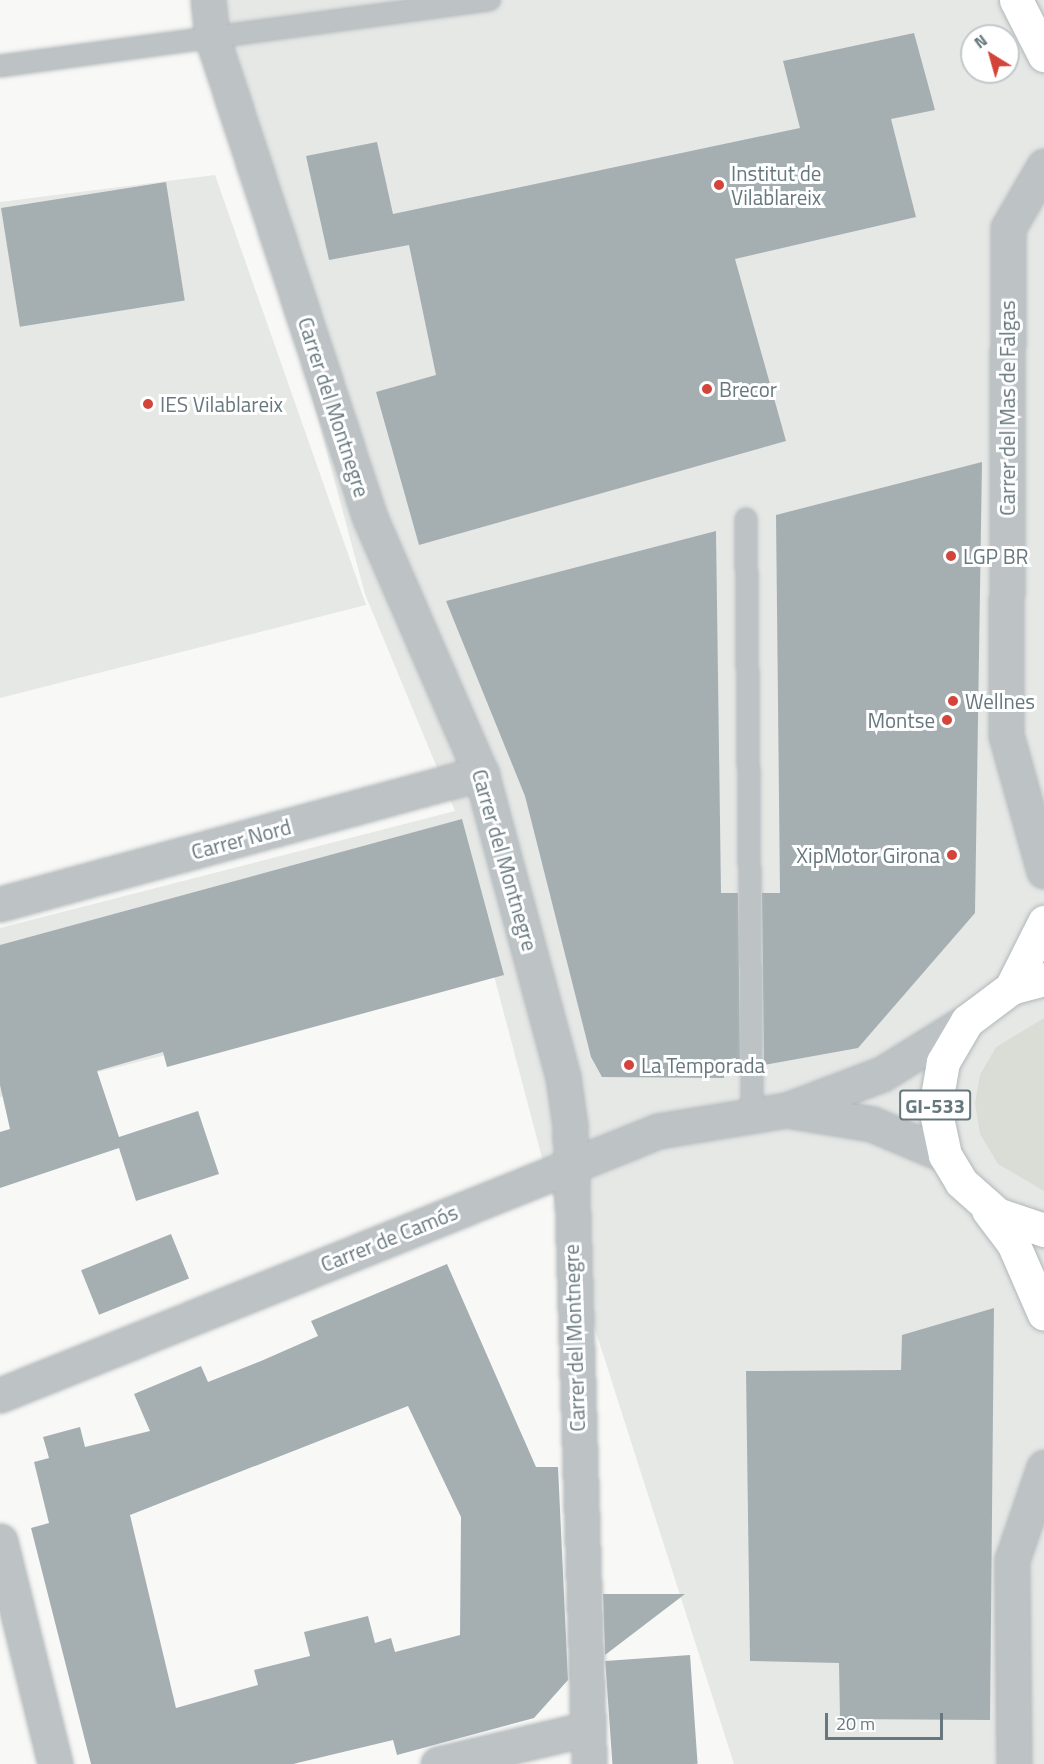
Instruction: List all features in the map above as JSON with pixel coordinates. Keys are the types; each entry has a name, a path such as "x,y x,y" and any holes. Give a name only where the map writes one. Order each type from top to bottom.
{"main road":[{"path":"1016,0 1044,55"},
{"name":"GI-533","path":"1011,988 1044,922"},
{"name":"GI-533","path":"1044,979 1011,988 967,1021 953,1041 937,1085 935,1108 945,1155 1013,1243 1044,1314"},
{"name":"GI-533","path":"983,1204 1012,1222 1044,1230"}],"street":[{"name":"Carrer del Montnegre","path":"208,0 212,37 370,518 482,773 563,1077 569,1166 586,1729 589,1764"},
{"name":"Carrer del Mas de Falgas","path":"1044,166 1008,228 1006,723 1011,766 1044,871"},
{"name":"Carrer Nord","path":"0,904 482,773"},
{"name":"Carrer de Camós","path":"786,1110 882,1074 967,1021"},
{"name":"Carrer de Camós","path":"0,1395 658,1131 752,1113 786,1110 872,1124 945,1155"},
{"path":"1014,1764 1012,1560 1044,1467"},
{"path":"0,1541 56,1764"},
{"path":"438,1764 586,1729"}],"lane":[{"path":"0,66 490,0"},
{"path":"746,519 752,1113"}],"shaded area":[{"path":"205,0 1044,0 1044,1764 734,1764 550,1188 493,972 0,1097 0,928 455,811 365,594"},
{"name":"IES Vilablareix","path":"215,175 366,605 0,698 0,202"},
{"path":"1044,1018 1044,1191 998,1164 980,1134 975,1103 980,1075 996,1047"}],"building":[{"path":"914,33 935,110 891,119 916,217 735,259 786,441 419,545 376,392 436,375 409,245 329,260 306,156 377,142 393,214 800,128 783,61"},
{"path":"166,182 185,301 20,327 1,208"},
{"path":"982,462 975,913 858,1048 764,1065 762,893 780,893 776,515"},
{"path":"716,531 721,893 738,893 740,1069 724,1072 724,1078 602,1077 591,1057 525,796 446,601"},
{"path":"462,819 504,975 167,1067 163,1052 97,1071 119,1137 198,1111 219,1174 136,1201 119,1148 0,1188 0,1132 10,1129 0,1085 0,945"},
{"path":"171,1234 189,1279 99,1315 81,1270"},
{"path":"447,1264 536,1467 558,1467 568,1680 534,1718 397,1755 393,1740 293,1764 91,1764 31,1528 49,1523 34,1462 49,1458 43,1437 80,1427 85,1447 150,1431 134,1394 201,1366 208,1382 261,1361 318,1336 311,1321","holes":["408,1406 461,1517 460,1635 395,1652 391,1638 375,1643 368,1616 304,1632 310,1656 254,1670 258,1685 176,1708 130,1515"]},
{"path":"994,1308 990,1720 840,1719 839,1663 750,1661 746,1371 901,1370 902,1335"},
{"path":"603,1594 685,1594 605,1655"},
{"path":"690,1655 698,1764 612,1764 605,1661"}],"place":[{"name":"Institut de Vilablareix","path":"719,185"},
{"name":"Brecor","path":"707,389"},
{"name":"IES Vilablareix","path":"148,404"},
{"name":"LGP BR","path":"951,556"},
{"name":"Wellnes","path":"953,701"},
{"name":"Montse","path":"947,720"},
{"name":"XipMotor Girona","path":"952,855"},
{"name":"La Temporada","path":"629,1065"}]}
